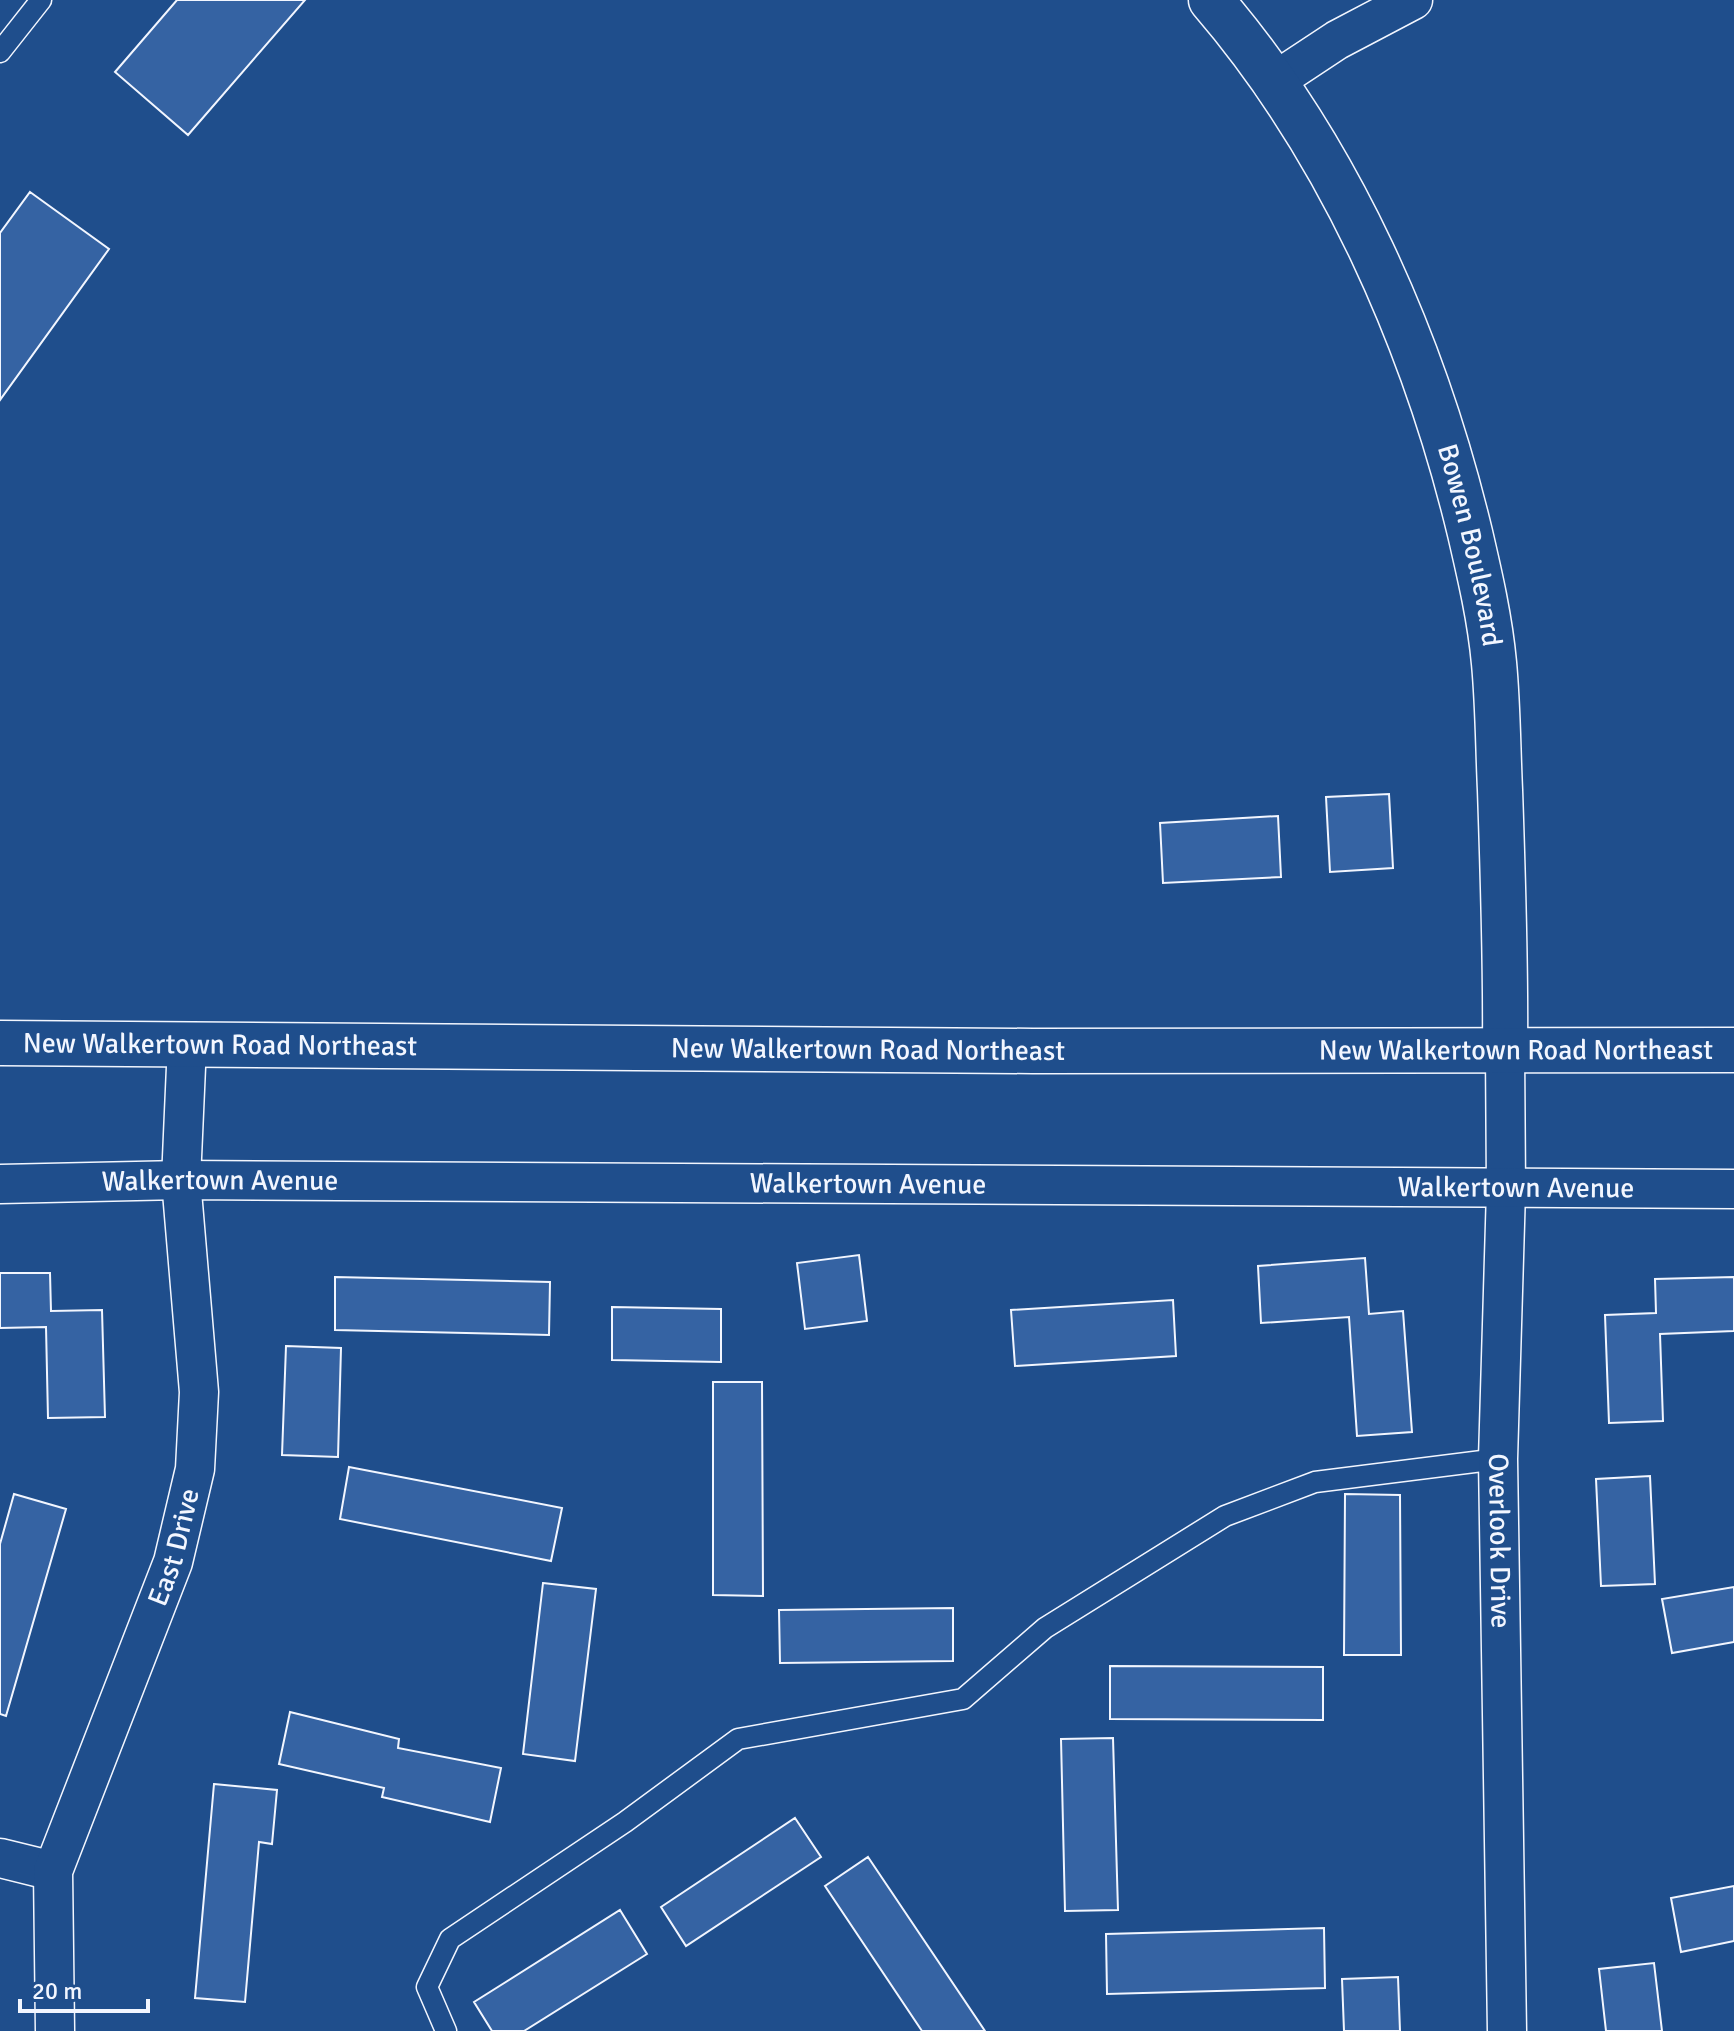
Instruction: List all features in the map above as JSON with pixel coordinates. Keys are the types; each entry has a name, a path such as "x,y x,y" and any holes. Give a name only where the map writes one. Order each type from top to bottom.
{"main road":[{"name":"Bowen Boulevard","path":"1211,0 1272,83 1354,217 1405,328 1438,413 1486,600 1494,664 1505,923 1505,1049"},
{"name":"New Walkertown Road Northeast","path":"0,1043 1033,1051 1734,1050"}],"street":[{"path":"1272,83 1337,40 1413,0"},
{"name":"East Drive","path":"55,2031 53,1871 173,1562 195,1469 199,1392 181,1180 187,1044"},
{"name":"Overlook Drive","path":"1505,1049 1506,1190 1498,1459 1507,2031"},
{"name":"Walkertown Avenue","path":"0,1184 181,1180 1734,1189"},
{"path":"0,1858 53,1871"}],"lane":[{"path":"0,52 41,0"},
{"path":"446,2031 427,1987 450,1939 625,1822 738,1739 963,1699 1045,1628 1225,1516 1315,1482 1498,1459"}],"building":[{"path":"177,0 305,0 188,135 115,72"},
{"path":"30,192 109,249 0,400 0,233"},
{"path":"1389,794 1393,868 1330,872 1326,797"},
{"path":"1278,816 1281,877 1163,883 1160,823"},
{"path":"859,1255 867,1321 805,1329 797,1263"},
{"path":"1365,1258 1369,1314 1403,1311 1412,1432 1357,1436 1349,1317 1261,1323 1258,1266"},
{"path":"0,1273 50,1273 51,1311 102,1310 105,1417 48,1418 46,1327 0,1328"},
{"path":"335,1277 550,1282 549,1335 335,1330"},
{"path":"1734,1277 1734,1331 1660,1334 1663,1421 1609,1423 1605,1315 1656,1313 1655,1279"},
{"path":"1173,1300 1176,1356 1015,1366 1011,1310"},
{"path":"612,1307 721,1309 721,1362 612,1360"},
{"path":"286,1346 341,1348 338,1457 282,1455"},
{"path":"713,1382 762,1382 763,1596 713,1595"},
{"path":"349,1467 562,1508 551,1561 340,1519"},
{"path":"1650,1476 1655,1584 1601,1586 1596,1479"},
{"path":"14,1494 66,1509 6,1716 0,1714 0,1544"},
{"path":"1345,1494 1400,1495 1401,1655 1344,1655"},
{"path":"543,1583 596,1589 575,1761 523,1754"},
{"path":"1734,1587 1734,1642 1672,1653 1662,1599"},
{"path":"953,1608 953,1661 780,1663 779,1610"},
{"path":"1110,1666 1323,1667 1323,1720 1110,1719"},
{"path":"290,1712 399,1739 398,1748 501,1768 490,1822 382,1797 384,1788 279,1764"},
{"path":"1113,1738 1118,1910 1065,1911 1061,1739"},
{"path":"214,1784 277,1790 272,1844 259,1842 245,2002 195,1998"},
{"path":"795,1818 821,1857 686,1946 661,1907"},
{"path":"868,1857 985,2031 922,2031 825,1886"},
{"path":"1734,1886 1734,1941 1681,1952 1671,1898"},
{"path":"620,1910 647,1954 524,2031 492,2031 474,2002"},
{"path":"1324,1928 1325,1988 1107,1994 1106,1934"},
{"path":"1654,1963 1662,2031 1606,2031 1599,1969"},
{"path":"1398,1977 1400,2031 1344,2031 1342,1979"}]}
